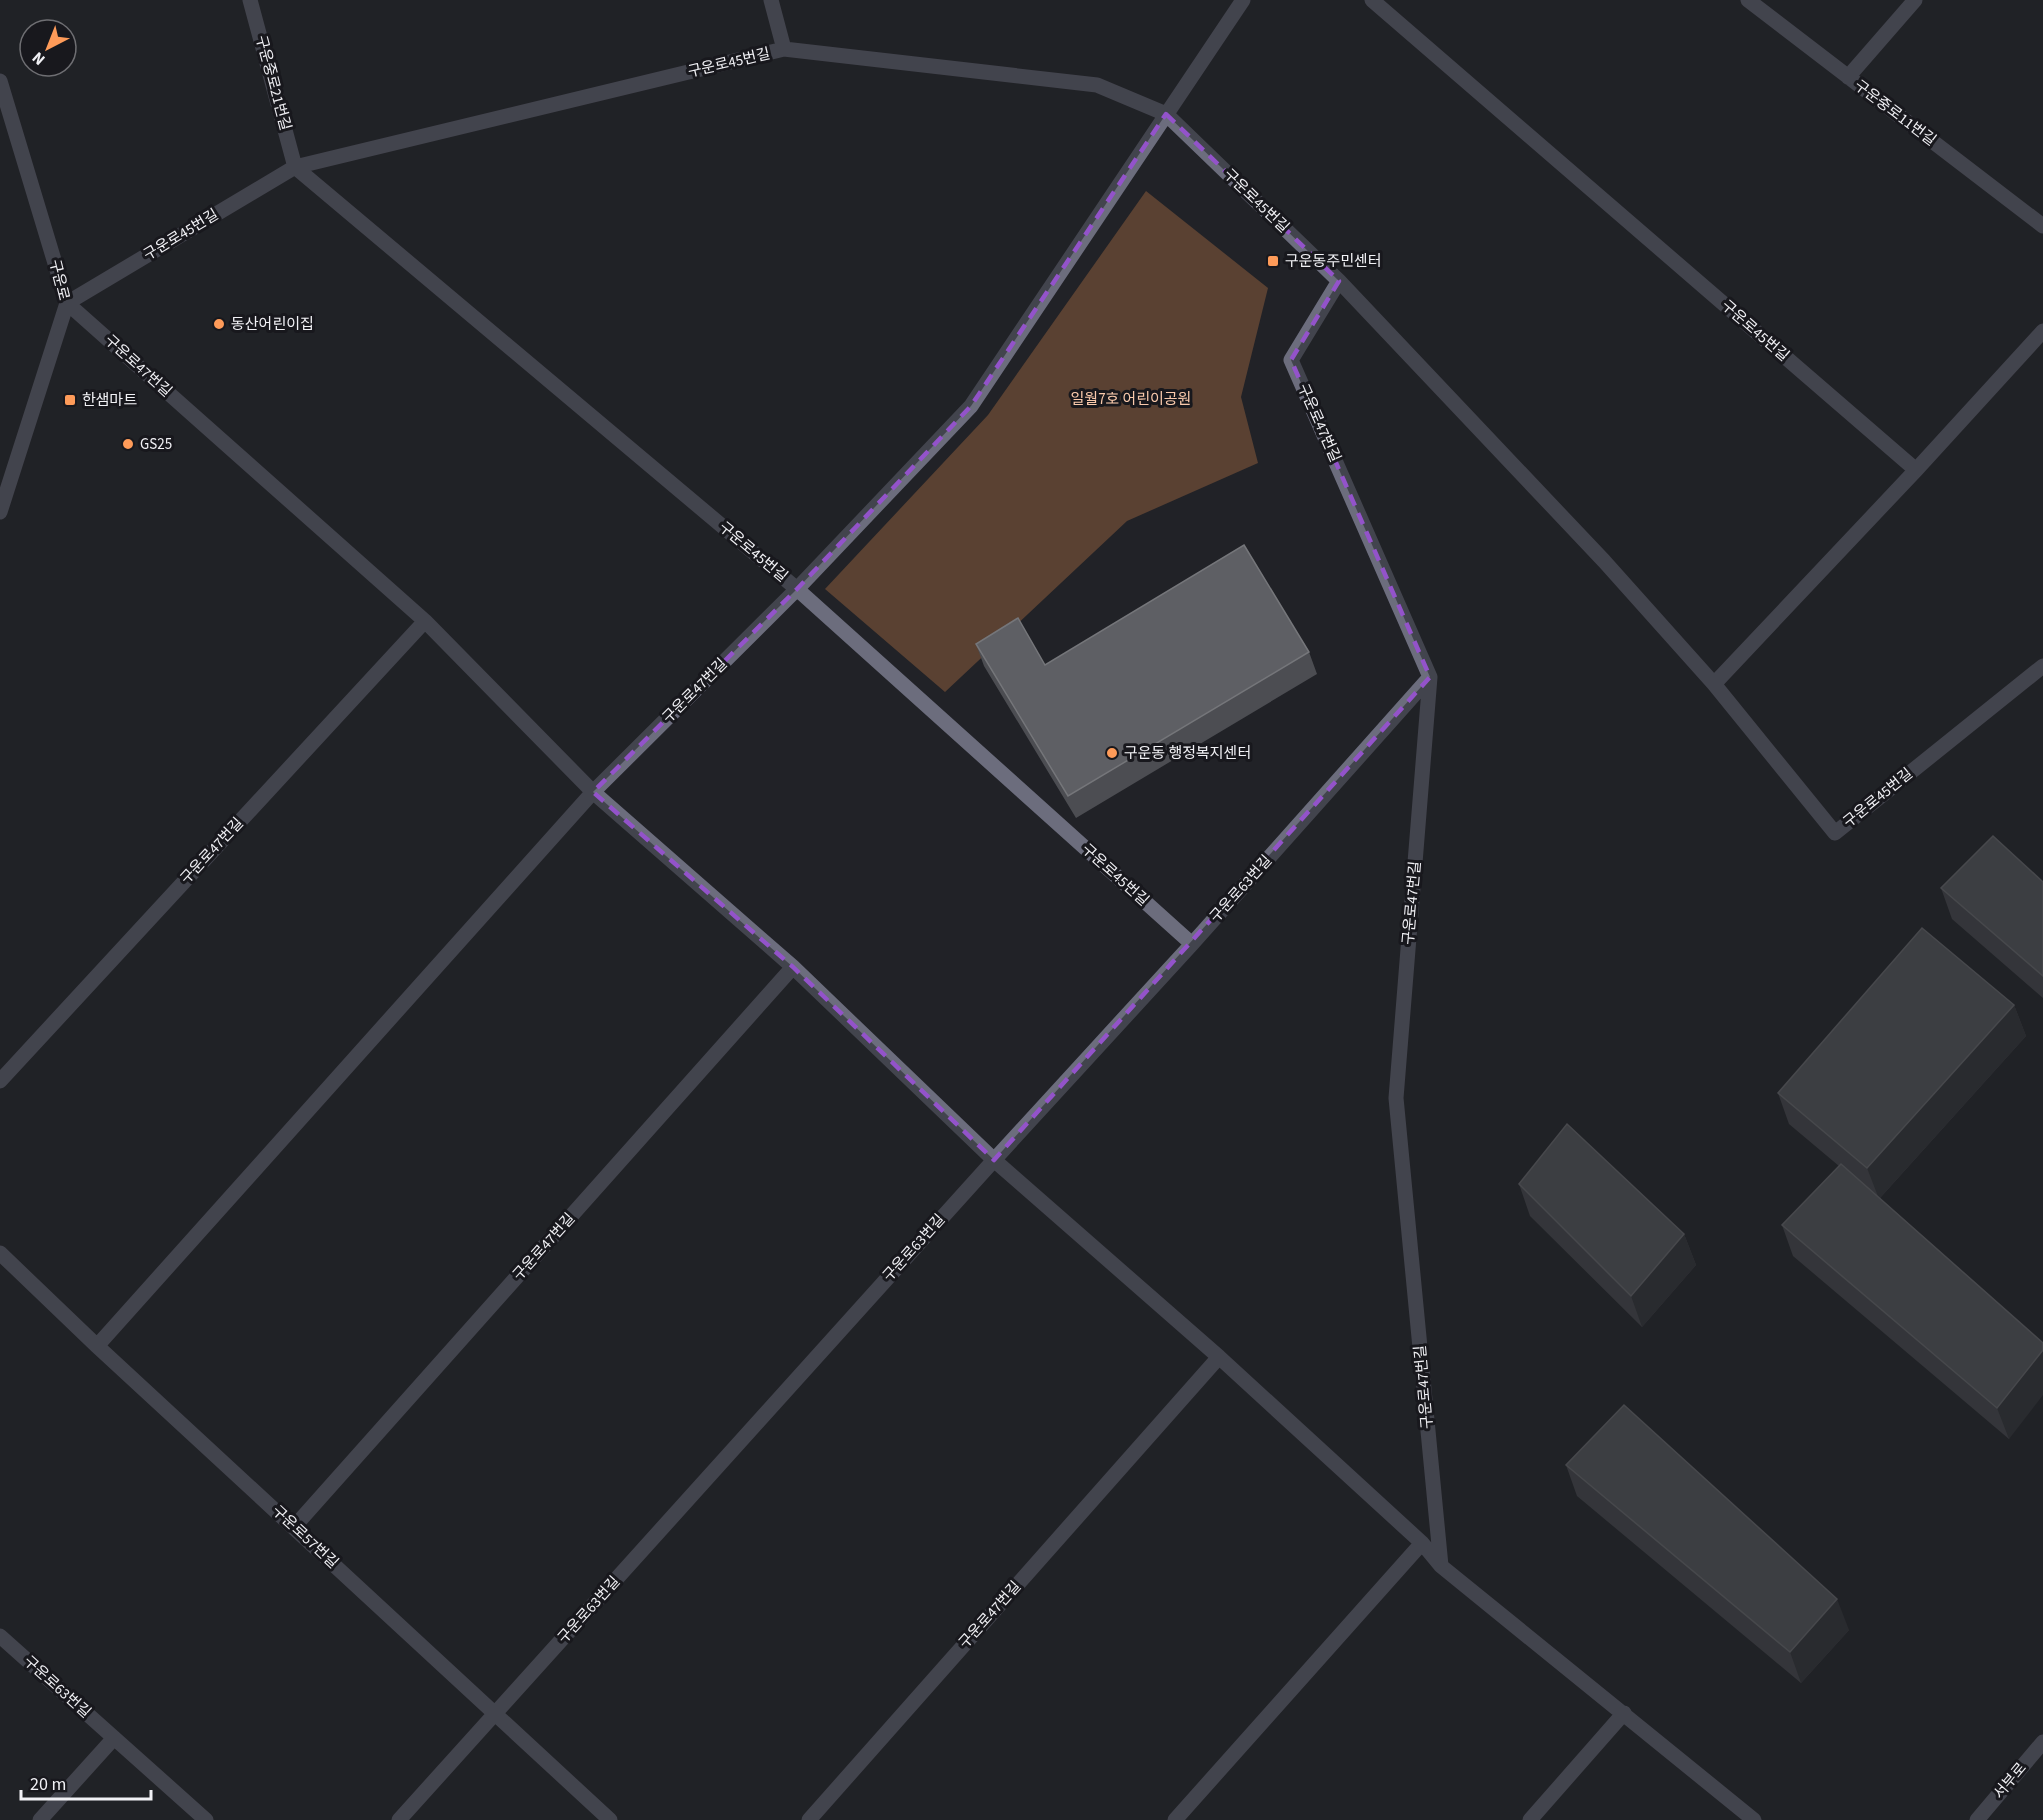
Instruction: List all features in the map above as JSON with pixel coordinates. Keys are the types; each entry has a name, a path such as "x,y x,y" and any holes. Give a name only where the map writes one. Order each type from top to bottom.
{"street":[{"name":"구운중로21번길","path":"250,0 295,167"},
{"path":"771,0 784,50"},
{"name":"구운로45번길","path":"797,589 971,406 1243,0"},
{"name":"구운로45번길","path":"1372,0 1916,471"},
{"name":"구운중로11번길","path":"1748,0 2043,226"},
{"path":"1848,76 1915,0"},
{"name":"구운로45번길","path":"67,303 295,167 784,50 1097,85 1166,114 1339,281 1604,561 1714,684 1834,833 2043,666"},
{"name":"구운로","path":"0,81 67,303 0,512"},
{"name":"구운로45번길","path":"295,167 797,589 1192,944"},
{"name":"구운로47번길","path":"1339,281 1292,360 1430,677 1396,1098 1441,1566"},
{"name":"구운로47번길","path":"67,303 425,621 593,792 793,967 994,1160 1219,1357 1422,1543 1441,1566 1754,1820"},
{"path":"1714,684 1916,471 2043,331"},
{"name":"구운로47번길","path":"97,1346 593,792 797,589"},
{"name":"구운로47번길","path":"0,1081 425,621"},
{"name":"구운로63번길","path":"399,1820 994,1160 1192,944 1430,677"},
{"name":"구운로47번길","path":"294,1527 793,967"},
{"name":"구운로57번길","path":"0,1253 97,1346 610,1820"},
{"name":"구운로47번길","path":"809,1820 1219,1357"},
{"path":"1175,1820 1422,1543"},
{"name":"구운로63번길","path":"0,1636 207,1820"},
{"path":"1530,1820 1624,1713"},
{"path":"40,1820 114,1738"},
{"name":"서부로","path":"1977,1820 2043,1742"}],"highlighted area":[{"path":"1166,114 1339,281 1291,360 1430,677 994,1160 793,967 593,792 797,589 971,406"}],"green space":[{"name":"일월7호 어린이공원","path":"1146,191 1268,288 1241,397 1258,463 1127,521 945,692 825,589 988,415"}],"building":[{"name":"구운동 행정복지센터","path":"1244,545 1309,652 1068,796 976,644 1018,618 1045,665"},
{"path":"1993,836 2043,882 2043,976 1941,888"},
{"path":"1922,928 2014,1005 1867,1168 1778,1093"},
{"path":"1567,1124 1684,1234 1631,1296 1519,1184"},
{"path":"1841,1164 2043,1343 2043,1350 1997,1408 1782,1225"},
{"path":"1624,1405 1837,1599 1790,1652 1566,1465"}],"place":[{"name":"구운동주민센터","path":"1273,261"},
{"name":"동산어린이집","path":"219,324"},
{"name":"한샘마트","path":"70,400"},
{"name":"GS25","path":"128,444"},
{"name":"구운동 행정복지센터","path":"1112,753"}]}
